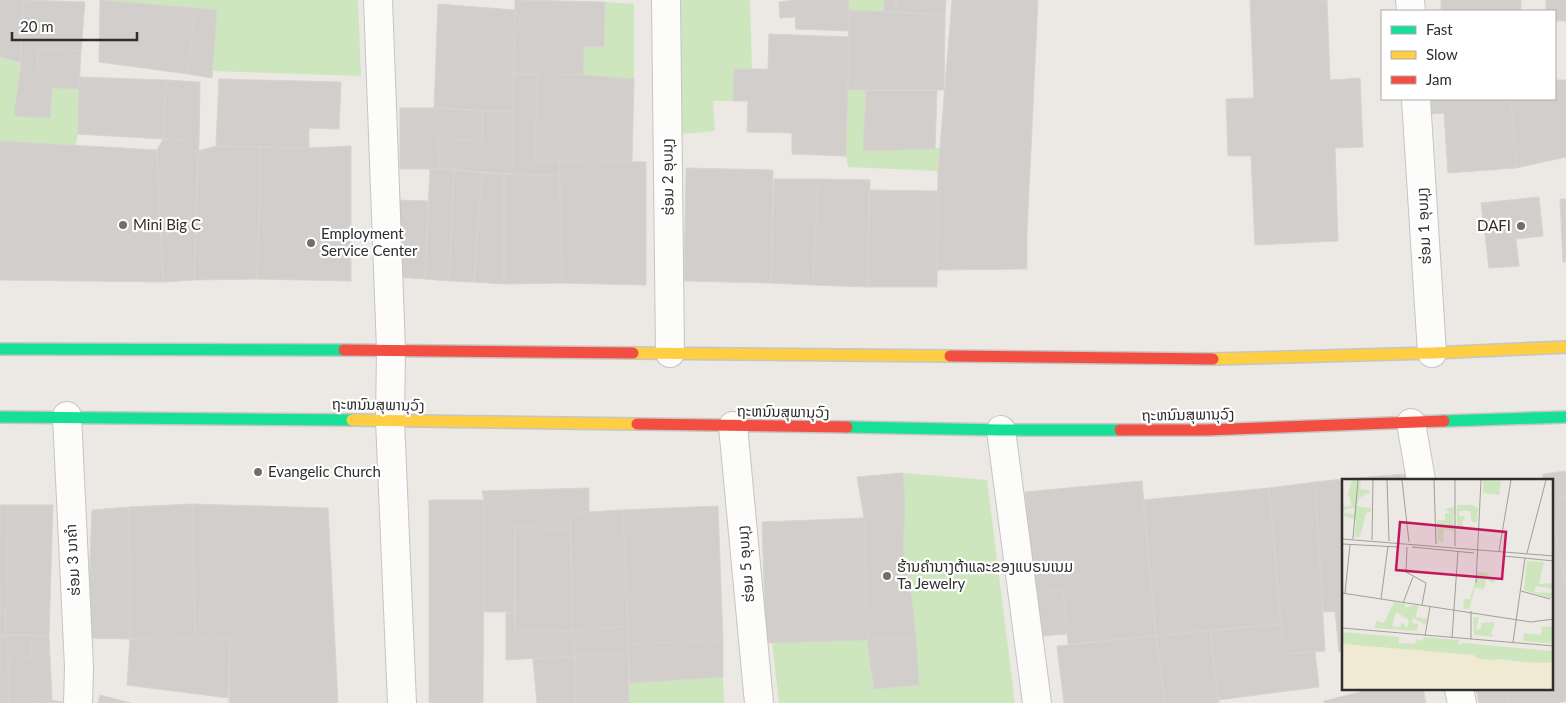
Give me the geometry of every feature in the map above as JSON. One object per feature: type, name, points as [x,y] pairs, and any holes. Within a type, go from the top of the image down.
[{"type":"highway","points":[[0,348],[66,350],[390,350],[1204,359],[1432,353],[1566,347]]},
{"type":"highway","name":"ຖະຫນົນສຸພານຸວົງ","points":[[0,417],[67,416],[390,420],[1001,430],[1206,430],[1566,417]]},
{"type":"street","points":[[378,0],[390,350],[390,420],[402,703]]},
{"type":"street","name":"ຮ່ອມ 2 ອຸບມຸງ","points":[[666,0],[670,353]]},
{"type":"street","name":"ຮ່ອມ 1 ອຸບມຸງ","points":[[1416,100],[1432,353]]},
{"type":"street","name":"ຮ່ອມ 3 ນາຄຳ","points":[[67,416],[79,667],[78,703]]},
{"type":"street","points":[[1411,423],[1421,479]]},
{"type":"street","name":"ຮ່ອມ 5 ອຸບມຸງ","points":[[733,426],[759,703]]},
{"type":"street","points":[[1001,430],[1037,703]]},
{"type":"street","points":[[1459,690],[1462,703]]},
{"type":"green space","points":[[104,0],[358,0],[361,76],[212,71],[217,10]]},
{"type":"green space","points":[[678,0],[750,0],[752,69],[734,69],[733,101],[713,101],[715,131],[682,134]]},
{"type":"green space","points":[[849,0],[884,0],[884,12],[849,10]]},
{"type":"green space","points":[[605,2],[634,4],[634,79],[583,75],[584,46],[604,47]]},
{"type":"green space","points":[[0,57],[20,62],[15,116],[50,117],[52,88],[79,89],[76,145],[0,141]]},
{"type":"green space","points":[[848,90],[866,90],[863,151],[940,148],[938,171],[848,167],[846,156]]},
{"type":"green space","points":[[903,473],[987,480],[1015,703],[779,703],[772,642],[867,640],[874,689],[919,685],[912,601],[903,551],[905,504]]},
{"type":"green space","points":[[723,677],[724,703],[629,703],[630,683]]},
{"type":"building","points":[[0,0],[24,0],[20,62],[0,57]]},
{"type":"building","points":[[24,0],[85,2],[81,51],[38,49],[38,71],[20,70]]},
{"type":"building","points":[[100,0],[195,8],[188,74],[99,62]]},
{"type":"building","points":[[515,0],[605,2],[604,47],[584,46],[583,75],[513,74]]},
{"type":"building","points":[[794,0],[849,0],[849,31],[796,29],[795,17],[780,18],[779,2]]},
{"type":"building","points":[[884,0],[896,0],[896,12],[884,12]]},
{"type":"building","points":[[896,0],[946,0],[945,15],[896,12]]},
{"type":"building","points":[[952,0],[1038,0],[1027,269],[937,270],[938,171]]},
{"type":"building","points":[[1250,0],[1327,0],[1330,80],[1360,78],[1363,147],[1335,148],[1338,241],[1255,245],[1251,156],[1228,156],[1226,99],[1254,98]]},
{"type":"building","points":[[1441,0],[1521,0],[1521,10],[1441,10]]},
{"type":"building","points":[[1546,0],[1566,0],[1566,21],[1556,21],[1556,10],[1546,10]]},
{"type":"building","points":[[438,4],[515,10],[513,112],[434,108]]},
{"type":"building","points":[[195,8],[217,10],[212,78],[188,74]]},
{"type":"building","points":[[849,10],[945,15],[944,90],[848,90]]},
{"type":"building","points":[[769,34],[849,37],[846,156],[792,154],[792,133],[747,132],[748,101],[733,101],[734,69],[768,69]]},
{"type":"building","points":[[38,49],[81,51],[79,89],[52,88],[50,118],[14,116],[20,70],[38,71]]},
{"type":"building","points":[[513,74],[537,74],[535,162],[559,161],[560,176],[512,174]]},
{"type":"building","points":[[537,74],[634,79],[632,161],[535,162]]},
{"type":"building","points":[[79,77],[166,80],[163,139],[78,134]]},
{"type":"building","points":[[219,79],[341,82],[339,129],[309,128],[309,148],[216,146]]},
{"type":"building","points":[[166,80],[200,82],[199,141],[163,139]]},
{"type":"building","points":[[1556,80],[1566,80],[1566,157],[1516,168],[1511,100],[1556,100]]},
{"type":"building","points":[[866,90],[937,90],[935,149],[863,151]]},
{"type":"building","points":[[1431,100],[1511,100],[1516,168],[1448,173],[1444,113],[1432,114]]},
{"type":"building","points":[[400,108],[482,111],[482,141],[438,139],[440,169],[400,169]]},
{"type":"building","points":[[482,111],[513,112],[512,174],[440,169],[438,139],[482,141]]},
{"type":"building","points":[[163,139],[199,141],[194,280],[163,282],[157,150]]},
{"type":"building","points":[[0,141],[157,150],[163,282],[0,280]]},
{"type":"building","points":[[216,146],[261,147],[257,279],[194,280],[198,151]]},
{"type":"building","points":[[351,146],[351,281],[257,279],[261,147],[309,148]]},
{"type":"building","points":[[559,161],[646,162],[646,285],[562,283]]},
{"type":"building","points":[[430,168],[454,169],[449,281],[425,279]]},
{"type":"building","points":[[686,168],[773,170],[771,283],[684,281]]},
{"type":"building","points":[[454,169],[482,173],[474,282],[449,281]]},
{"type":"building","points":[[482,173],[504,174],[504,284],[474,282]]},
{"type":"building","points":[[504,174],[560,176],[562,283],[504,284]]},
{"type":"building","points":[[774,179],[818,179],[813,285],[771,283]]},
{"type":"building","points":[[818,179],[870,180],[868,287],[813,285]]},
{"type":"building","points":[[869,190],[938,191],[937,287],[868,287]]},
{"type":"building","points":[[1539,197],[1543,236],[1516,239],[1519,266],[1489,268],[1481,203]]},
{"type":"building","points":[[1560,199],[1566,199],[1566,262],[1563,262]]},
{"type":"building","points":[[395,200],[428,201],[425,279],[395,277]]},
{"type":"building","points":[[1566,471],[1566,497],[1554,499],[1554,479],[1543,479],[1543,474]]},
{"type":"building","name":"ຮ້ານຄຳນາງຕ້າແລະຂອງແບຣນເນມ Ta Jewelry","points":[[903,473],[905,504],[903,551],[912,601],[916,638],[867,640],[864,518],[857,477]]},
{"type":"building","points":[[1418,473],[1419,479],[1344,479]]},
{"type":"building","points":[[1342,479],[1342,611],[1323,612],[1315,482]]},
{"type":"building","points":[[1142,481],[1156,636],[1068,644],[1063,590],[1035,593],[1025,492]]},
{"type":"building","points":[[1315,482],[1325,651],[1283,654],[1269,488]]},
{"type":"building","points":[[589,488],[589,512],[570,513],[570,529],[515,527],[514,612],[484,612],[484,500],[482,491]]},
{"type":"building","points":[[1269,488],[1281,624],[1156,636],[1143,500]]},
{"type":"building","points":[[1566,497],[1566,587],[1554,529],[1554,499]]},
{"type":"building","points":[[429,500],[484,500],[483,703],[429,703]]},
{"type":"building","points":[[192,504],[328,508],[338,703],[229,703],[230,639],[195,638]]},
{"type":"building","points":[[192,504],[195,638],[130,639],[129,507]]},
{"type":"building","points":[[0,505],[8,505],[6,611],[0,611]]},
{"type":"building","points":[[8,505],[53,505],[49,636],[6,635]]},
{"type":"building","points":[[718,506],[723,641],[628,644],[623,510]]},
{"type":"building","points":[[129,507],[130,639],[87,638],[92,510]]},
{"type":"building","points":[[623,510],[628,626],[573,631],[570,513]]},
{"type":"building","points":[[864,518],[867,640],[766,643],[762,522]]},
{"type":"building","points":[[1554,523],[1566,587],[1566,701],[1557,703],[1508,703],[1505,690],[1554,690]]},
{"type":"building","points":[[515,527],[570,529],[573,631],[515,632]]},
{"type":"building","points":[[1063,590],[1067,634],[1039,636],[1035,593]]},
{"type":"building","points":[[0,611],[6,611],[6,635],[0,636]]},
{"type":"building","points":[[1335,611],[1342,611],[1342,651],[1339,652]]},
{"type":"building","points":[[514,612],[515,632],[573,631],[575,656],[506,660],[506,613]]},
{"type":"building","points":[[1281,624],[1283,654],[1315,652],[1319,687],[1218,700],[1210,630]]},
{"type":"building","points":[[628,626],[629,654],[575,656],[573,631]]},
{"type":"building","points":[[1210,630],[1219,703],[1165,703],[1156,636]]},
{"type":"building","points":[[6,635],[31,635],[32,657],[8,658]]},
{"type":"building","points":[[6,635],[9,703],[0,703],[0,636]]},
{"type":"building","points":[[31,635],[49,636],[52,700],[34,697],[33,703],[9,703],[8,658],[32,657]]},
{"type":"building","points":[[1156,636],[1165,703],[1064,703],[1057,646]]},
{"type":"building","points":[[916,638],[919,685],[874,689],[867,640]]},
{"type":"building","points":[[130,639],[230,639],[228,698],[127,685]]},
{"type":"building","points":[[723,641],[723,677],[630,683],[628,644]]},
{"type":"building","points":[[629,654],[629,703],[575,703],[575,656]]},
{"type":"building","points":[[575,656],[575,703],[537,703],[533,659]]},
{"type":"building","points":[[1368,690],[1423,690],[1426,703],[1324,703],[1324,701]]},
{"type":"building","points":[[1476,690],[1505,690],[1508,703],[1479,703]]},
{"type":"building","points":[[100,695],[131,703],[98,703]]},
{"type":"building","points":[[34,697],[62,702],[62,703],[33,703]]},
{"type":"traffic: fast","points":[[0,349],[344,350]]},
{"type":"traffic: fast","points":[[0,417],[352,420]]},
{"type":"traffic: fast","points":[[1444,421],[1566,417]]},
{"type":"traffic: fast","points":[[847,427],[1120,430]]},
{"type":"traffic: slow","points":[[1213,359],[1566,347]]},
{"type":"traffic: slow","points":[[633,353],[950,356]]},
{"type":"traffic: slow","points":[[352,420],[637,424]]},
{"type":"traffic: jam","points":[[344,350],[633,353]]},
{"type":"traffic: jam","points":[[950,356],[1213,359]]},
{"type":"traffic: jam","points":[[1120,430],[1206,430],[1444,421]]},
{"type":"traffic: jam","points":[[637,424],[847,427]]},
{"type":"place","name":"Mini Big C","points":[[123,225]]},
{"type":"place","name":"DAFI","points":[[1521,226]]},
{"type":"place","name":"Employment Service Center","points":[[311,243]]},
{"type":"place","name":"Evangelic Church","points":[[258,472]]},
{"type":"place","name":"ຮ້ານຄຳນາງຕ້າແລະຂອງແບຣນເນມ Ta Jewelry","points":[[887,576]]}]
